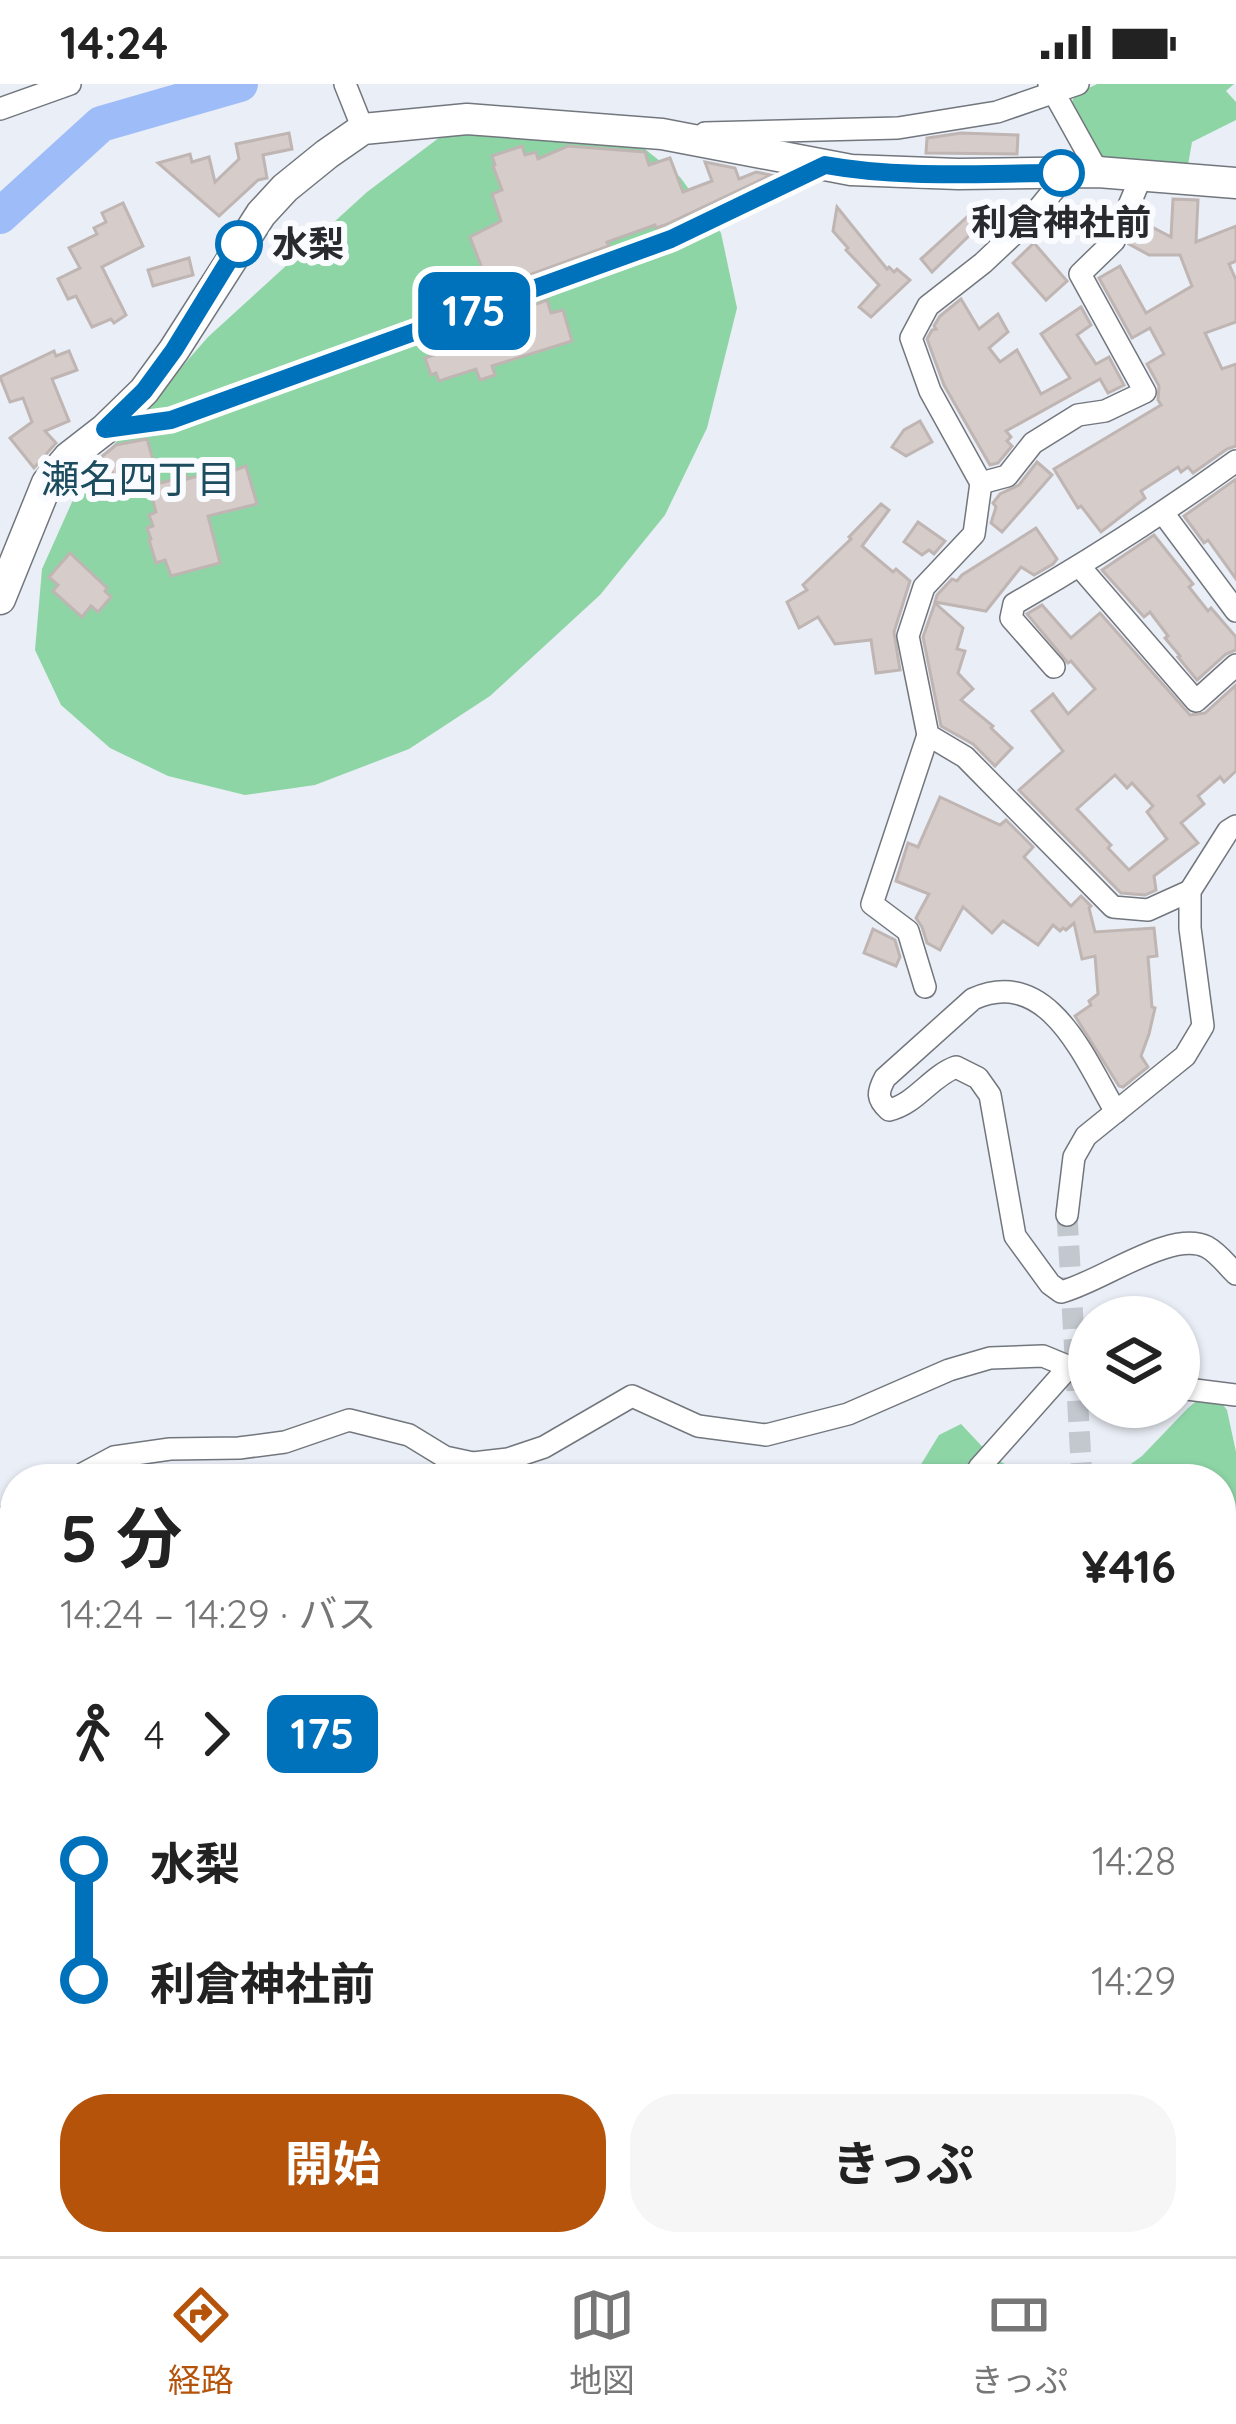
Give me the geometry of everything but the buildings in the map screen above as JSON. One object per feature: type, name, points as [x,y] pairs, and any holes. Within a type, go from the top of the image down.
[{"type":"street","points":[[0,109],[70,84]]},
{"type":"street","points":[[662,134],[898,128],[997,112],[1052,89],[1078,84]]},
{"type":"street","points":[[1052,89],[1083,172]]},
{"type":"street","points":[[0,599],[47,483],[68,457],[144,391],[261,214],[327,154],[354,105],[662,134],[851,170],[1083,172],[1236,182]]},
{"type":"street","points":[[105,429],[171,420],[671,239],[825,165]]},
{"type":"street","points":[[925,986],[908,931],[872,904],[928,735],[908,636],[924,587],[974,535],[981,483],[930,391],[911,338],[928,306],[1083,172]]},
{"type":"street","points":[[981,483],[1007,476],[1033,443],[1078,415],[1105,411],[1145,392],[1080,274],[1114,241],[1141,177]]},
{"type":"street","points":[[1054,667],[1011,618],[1014,604],[1080,567],[1236,461]]},
{"type":"street","points":[[1163,513],[1236,611]]},
{"type":"street","points":[[1080,567],[1196,701],[1236,665]]},
{"type":"street","points":[[928,735],[965,757],[1113,908],[1148,910],[1190,891]]},
{"type":"street","points":[[1066,1215],[1074,1157],[1086,1136],[1185,1056],[1203,1026],[1190,891],[1228,831],[1236,826]]},
{"type":"street","points":[[1116,1112],[1067,1030],[1042,1002],[1015,992],[990,991],[973,998],[885,1078],[878,1091],[880,1102],[889,1110],[901,1108],[943,1072],[956,1067],[978,1078],[990,1096],[1015,1235],[1061,1292],[1082,1287],[1167,1245],[1187,1241],[1210,1248],[1236,1274]]},
{"type":"street","points":[[101,1464],[114,1457],[170,1450],[285,1442],[349,1420],[409,1435],[445,1457],[473,1463],[508,1459],[544,1447],[632,1396],[698,1426],[766,1435],[848,1414],[949,1370],[990,1358],[1042,1356],[1068,1368]]},
{"type":"street","points":[[983,1464],[1068,1382]]},
{"type":"street","points":[[1200,1391],[1236,1395]]},
{"type":"green space","points":[[1097,84],[1234,84],[1226,91],[1236,102],[1236,120],[1192,142],[1187,171],[1110,162],[1085,134],[1072,105],[1081,92]]},
{"type":"green space","points":[[448,131],[636,142],[680,177],[721,233],[737,308],[707,428],[665,515],[600,595],[490,696],[409,749],[315,785],[245,795],[168,776],[110,748],[61,705],[35,650],[42,569],[81,482],[208,337],[367,192]]},
{"type":"green space","points":[[1211,1389],[1227,1410],[1236,1464],[1131,1464],[1169,1428],[1200,1428],[1200,1398]]},
{"type":"green space","points":[[961,1424],[1005,1464],[921,1464],[939,1435]]},
{"type":"waterway","points":[[0,216],[101,124],[240,84]]},
{"type":"tunnel","points":[[1067,1215],[1081,1464]]},
{"type":"bus line","name":"175","points":[[239,244],[174,350],[144,391],[105,429],[171,420],[671,239],[825,165],[958,174],[1061,173]]},
{"type":"place","name":"利倉神社前","points":[[1061,173]]},
{"type":"place","name":"水梨","points":[[239,244]]},
{"type":"district","name":"瀬名四丁目","points":[[138,479]]}]
